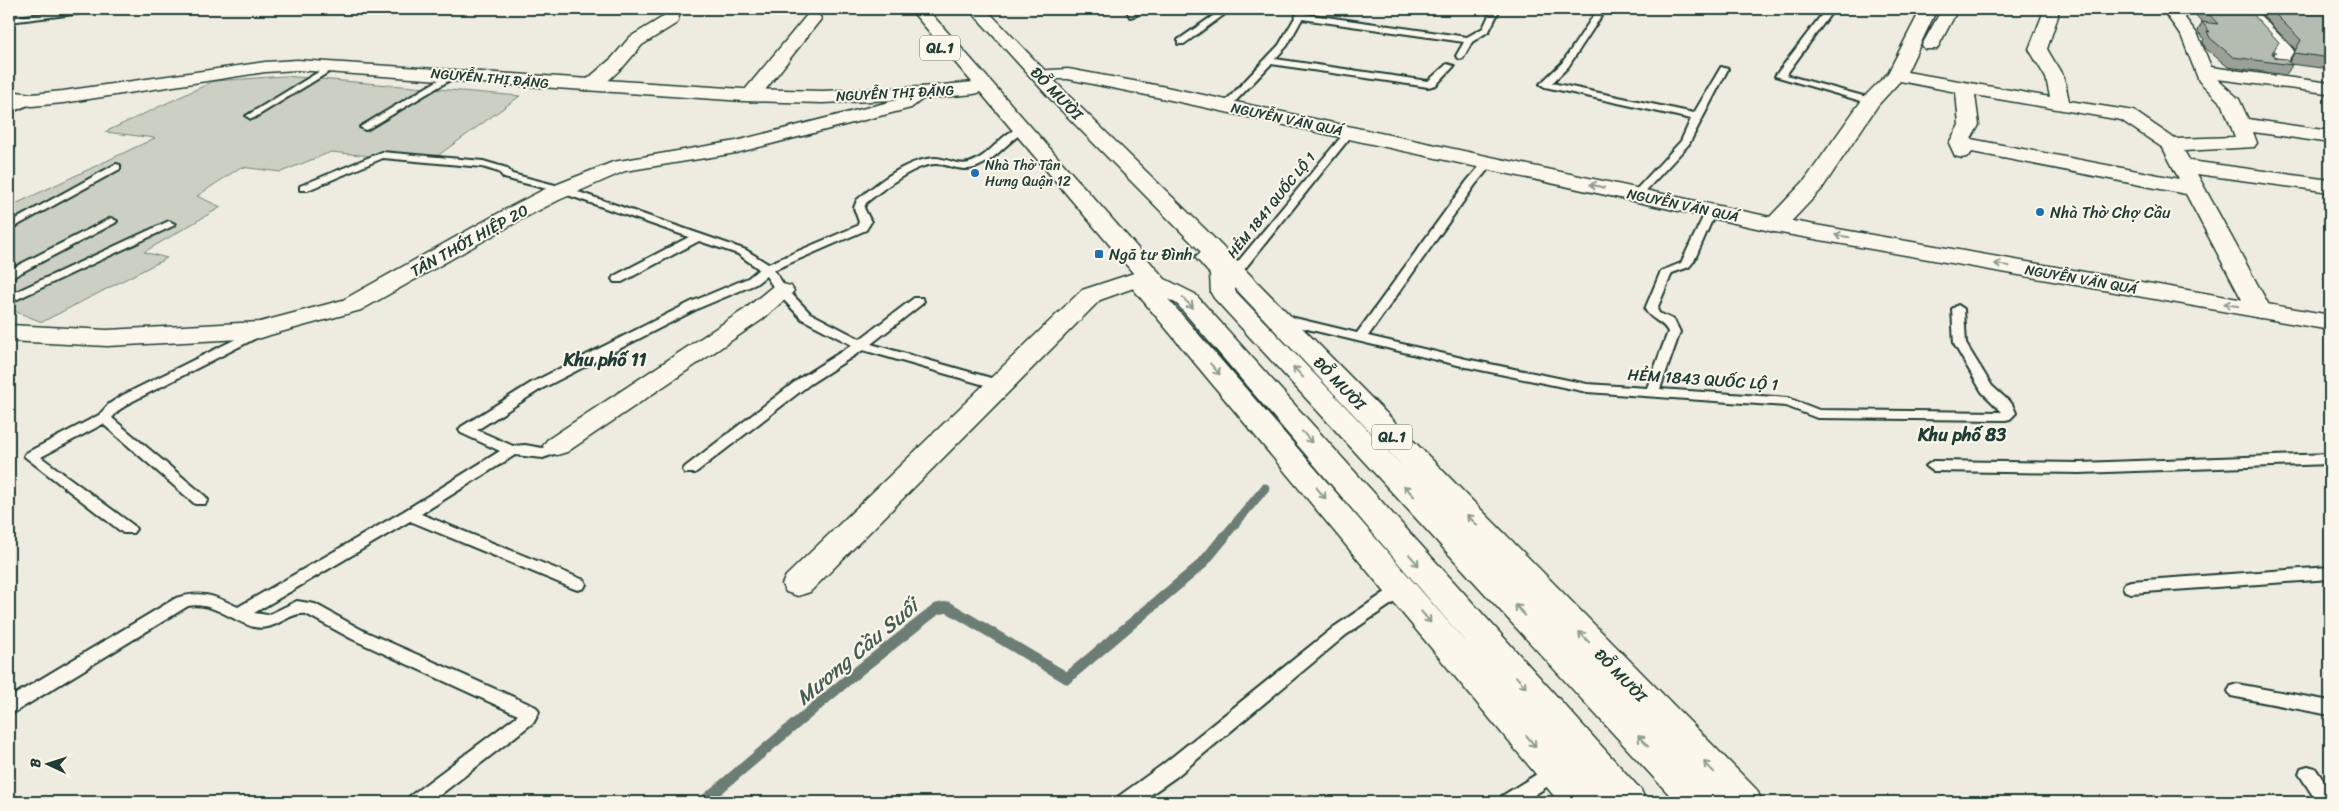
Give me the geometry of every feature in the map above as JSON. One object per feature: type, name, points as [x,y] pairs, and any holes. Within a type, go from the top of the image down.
[{"type":"main road","points":[[591,86],[618,62],[636,42],[671,19],[673,9]]},
{"type":"main road","name":"QL.1","points":[[906,9],[980,88]]},
{"type":"main road","name":"QL.1","points":[[918,9],[980,88],[1137,279],[1582,802]]},
{"type":"main road","name":"ĐỖ MƯỜI","points":[[966,9],[1234,273],[1743,802]]},
{"type":"main road","name":"ĐỖ MƯỜI","points":[[977,9],[1035,76],[1053,101],[1222,272],[1223,293],[1700,802]]},
{"type":"main road","points":[[1775,225],[1813,185],[1871,101],[1896,75],[1929,9]]},
{"type":"main road","points":[[1921,67],[1950,9]]},
{"type":"main road","points":[[2050,9],[2050,16],[2038,49],[2042,60],[2051,70],[2057,83],[2060,105]]},
{"type":"main road","points":[[2170,9],[2189,35],[2208,81],[2232,103],[2247,143],[2171,145]]},
{"type":"main road","points":[[2245,9],[2285,51],[2278,62]]},
{"type":"main road","points":[[751,95],[813,19]]},
{"type":"main road","name":"NGUYỄN THỊ ĐẶNG","points":[[9,97],[32,100],[265,67],[297,65],[591,86],[751,95],[822,97],[922,93],[980,88]]},
{"type":"main road","points":[[1896,75],[1921,67],[1965,87],[2060,105],[2127,115],[2171,145],[2260,310]]},
{"type":"main road","points":[[2204,72],[2326,87]]},
{"type":"main road","name":"NGUYỄN VĂN QUÁ","points":[[1035,76],[1062,74],[1085,77],[1489,162],[1775,225],[2330,323]]},
{"type":"main road","points":[[1965,87],[1969,125],[1961,147],[2195,189]]},
{"type":"main road","name":"TÂN THỚI HIỆP 20","points":[[9,332],[107,338],[261,330],[352,305],[514,214],[563,190],[620,166],[736,147],[904,104],[922,93]]},
{"type":"main road","points":[[2240,124],[2330,137]]},
{"type":"main road","name":"QL.1","points":[[1017,132],[1156,284],[1186,299],[1627,802]]},
{"type":"main road","points":[[2183,166],[2330,186]]},
{"type":"main road","points":[[798,584],[1091,295],[1137,279]]},
{"type":"main road","points":[[558,446],[754,314],[782,291]]},
{"type":"lane","points":[[9,20],[99,9]]},
{"type":"lane","points":[[1182,42],[1228,9]]},
{"type":"lane","points":[[1460,56],[1469,40],[1486,29],[1496,9]]},
{"type":"lane","points":[[1602,9],[1565,65],[1545,84],[1697,117]]},
{"type":"lane","points":[[1830,9],[1780,76],[1871,101]]},
{"type":"lane","points":[[1226,106],[1283,46],[1301,13],[1469,40]]},
{"type":"lane","points":[[1270,61],[1428,84],[1433,83],[1450,66]]},
{"type":"lane","points":[[251,116],[333,67]]},
{"type":"lane","points":[[1636,195],[1685,142],[1724,68]]},
{"type":"lane","points":[[365,127],[452,75]]},
{"type":"lane","points":[[9,110],[32,100]]},
{"type":"lane","points":[[511,451],[466,430],[536,386],[695,305],[752,281],[767,270],[862,228],[865,222],[860,208],[861,202],[921,162],[934,161],[971,166],[978,163],[1017,132]]},
{"type":"lane","name":"HẺM 1841 QUỐC LỘ 1","points":[[1234,273],[1349,132]]},
{"type":"lane","points":[[304,188],[373,157],[386,154],[483,164],[504,170],[508,176],[563,190],[742,252],[767,270],[782,291],[806,316],[862,345],[1000,385]]},
{"type":"lane","points":[[1362,337],[1471,183],[1489,162]]},
{"type":"lane","points":[[9,227],[116,167]]},
{"type":"lane","points":[[1652,393],[1674,332],[1670,323],[1654,315],[1651,309],[1667,271],[1685,265],[1688,261],[1711,212]]},
{"type":"lane","points":[[9,275],[111,221]]},
{"type":"lane","points":[[9,299],[169,224]]},
{"type":"lane","points":[[618,279],[698,237]]},
{"type":"lane","points":[[690,470],[805,381],[862,345],[918,301]]},
{"type":"lane","name":"HẺM 1843 QUỐC LỘ 1","points":[[1278,318],[1466,363],[1587,388],[1788,402],[1817,414],[2005,416],[2009,414],[2007,407],[1987,388],[1960,344],[1958,309]]},
{"type":"lane","points":[[128,529],[30,456],[104,418],[114,407],[128,398],[261,330]]},
{"type":"lane","points":[[104,418],[200,500]]},
{"type":"lane","points":[[239,614],[409,516],[511,451],[524,448],[539,454],[546,453],[558,446]]},
{"type":"lane","points":[[1933,466],[2080,468],[2330,459]]},
{"type":"lane","points":[[409,516],[578,584]]},
{"type":"lane","points":[[2131,587],[2330,573]]},
{"type":"lane","points":[[1126,802],[1169,771],[1340,631],[1402,589]]},
{"type":"lane","points":[[9,707],[182,602],[198,598],[206,599],[256,621],[270,621],[297,607],[309,608],[358,635],[530,712],[528,717],[417,802]]},
{"type":"lane","points":[[2236,691],[2330,708]]},
{"type":"lane","points":[[1509,802],[1584,754]]},
{"type":"lane","points":[[2308,774],[2328,802]]},
{"type":"shaded area","points":[[284,76],[520,96],[429,162],[331,152],[281,172],[241,167],[197,196],[221,207],[144,252],[167,258],[42,322],[9,309],[9,207],[155,138],[105,132],[214,81]]},
{"type":"building","points":[[2204,9],[2248,9],[2279,42],[2272,53],[2276,58],[2285,59],[2292,65],[2233,57],[2210,38],[2207,31],[2210,32],[2202,22],[2218,24]]},
{"type":"building","points":[[2270,9],[2330,10],[2330,58],[2294,53],[2301,40]]},
{"type":"waterway","name":"Mương Cầu Suối","points":[[1224,537],[1265,488]]},
{"type":"waterway","name":"Mương Cầu Suối","points":[[703,802],[858,671],[937,609],[948,607],[1067,678],[1202,564],[1225,536]]},
{"type":"place","name":"Nhà Thờ Tân Hưng Quận 12","points":[[975,173]]},
{"type":"place","name":"Nhà Thờ Chợ Cầu","points":[[2040,212]]},
{"type":"place","name":"Ngã tư Đình","points":[[1099,254]]},
{"type":"district","name":"Khu phố 11","points":[[605,360]]},
{"type":"district","name":"Khu phố 83","points":[[1962,435]]}]
